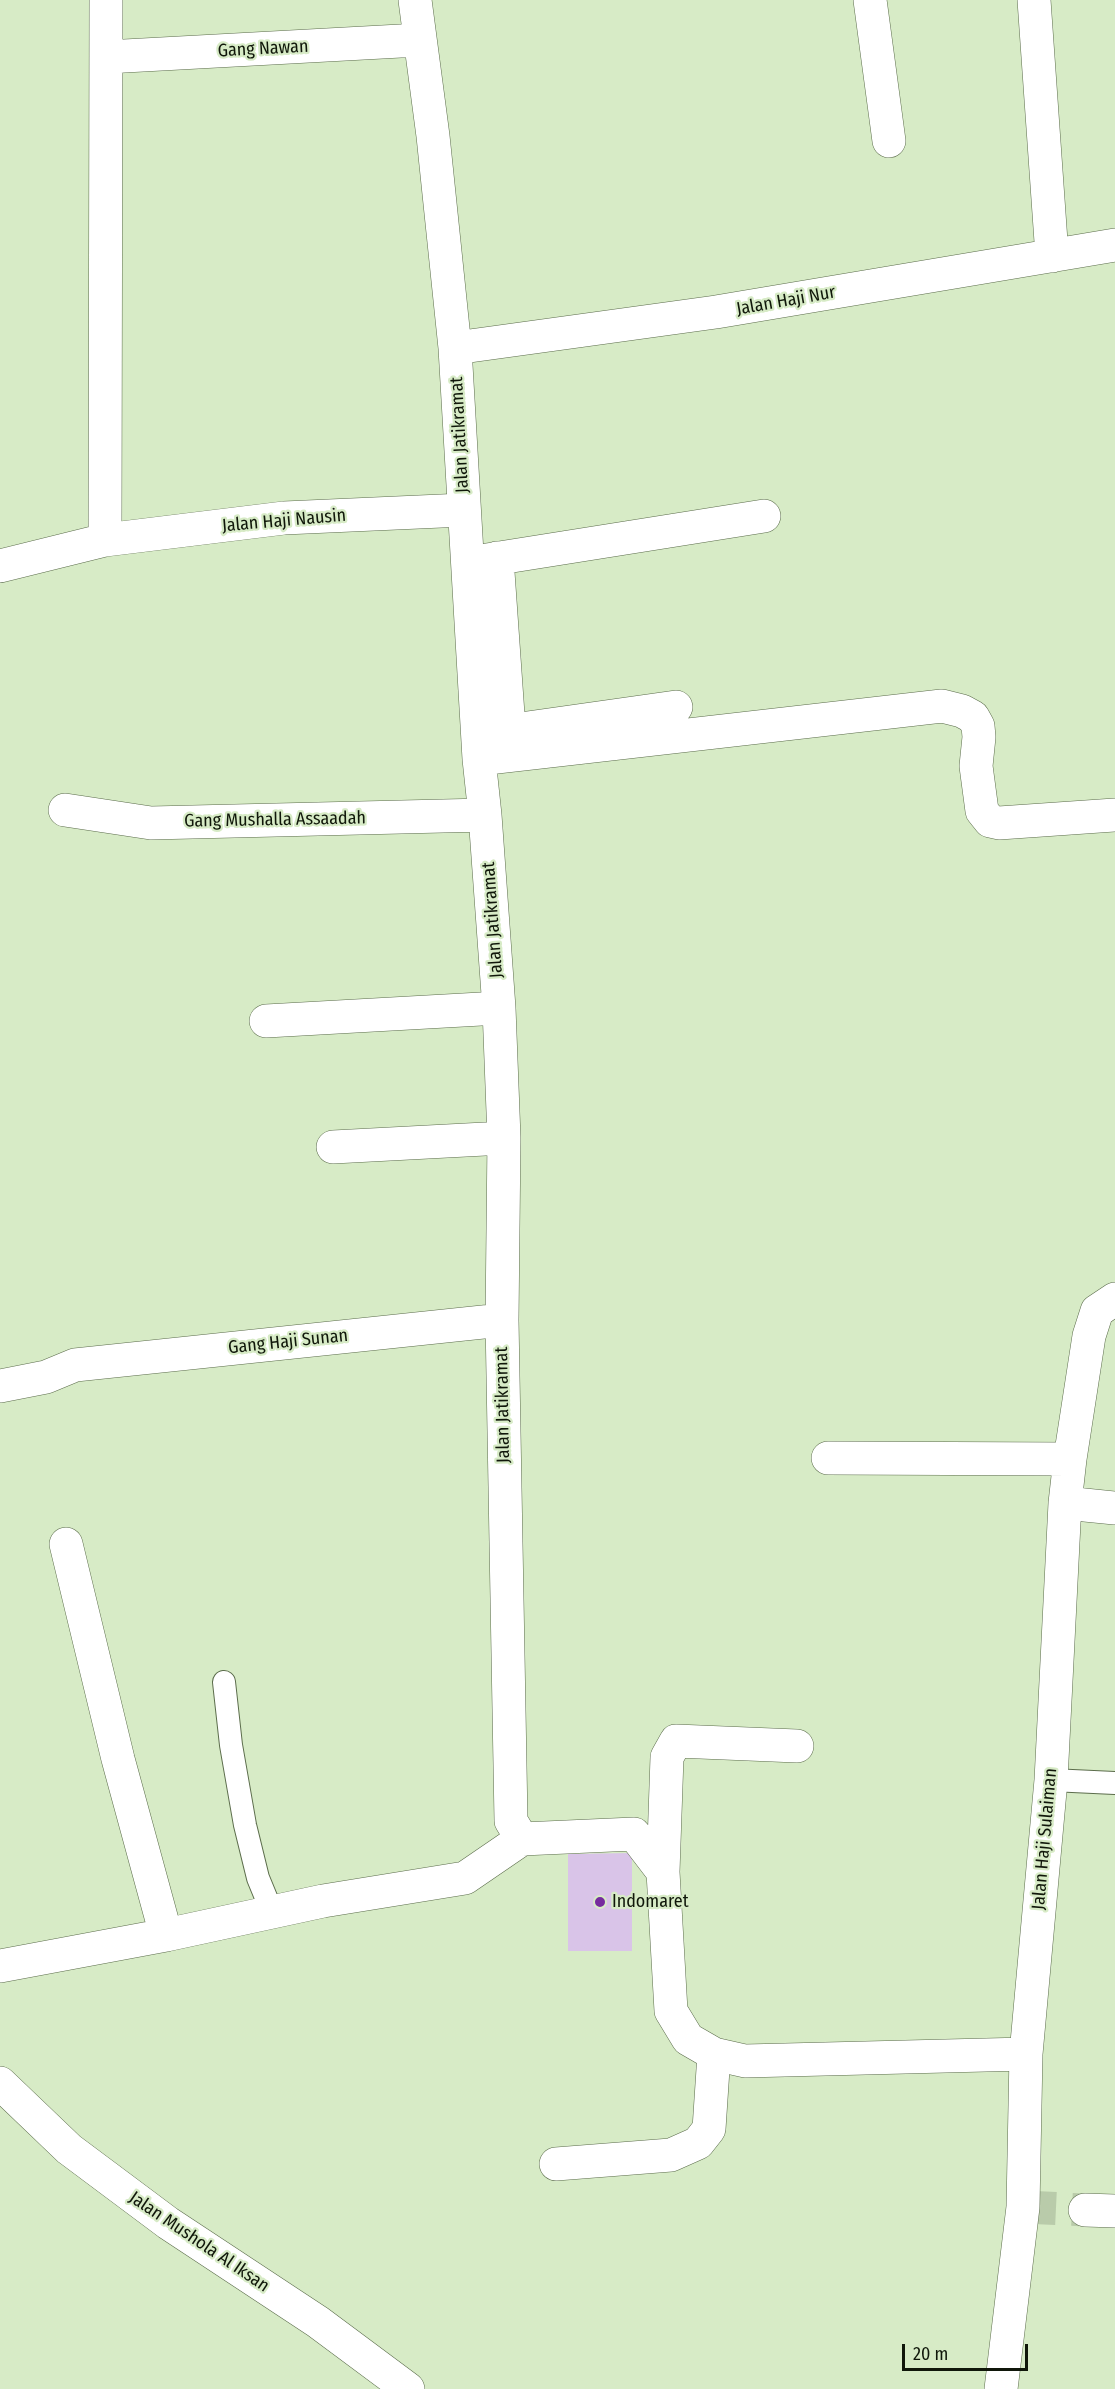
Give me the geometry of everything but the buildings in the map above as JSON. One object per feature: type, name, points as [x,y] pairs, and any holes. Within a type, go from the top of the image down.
[{"type":"street","points":[[105,540],[106,0]]},
{"type":"street","name":"Jalan Jatikramat","points":[[415,0],[433,136],[455,348],[464,510],[482,560],[478,747],[499,1008],[504,1138],[502,1320],[511,1821],[522,1839]]},
{"type":"street","points":[[870,0],[889,141]]},
{"type":"street","points":[[1034,0],[1052,256]]},
{"type":"street","name":"Gang Nawan","points":[[106,57],[419,40]]},
{"type":"street","name":"Jalan Haji Nur","points":[[455,348],[716,312],[1115,245]]},
{"type":"street","name":"Jalan Haji Nausin","points":[[0,566],[105,540],[284,518],[464,510]]},
{"type":"street","points":[[509,729],[482,560],[764,516]]},
{"type":"street","points":[[478,747],[942,706],[962,711],[973,717],[978,726],[976,766],[982,811],[990,821],[999,824],[1115,815]]},
{"type":"street","points":[[478,747],[509,729],[676,707]]},
{"type":"street","name":"Gang Mushalla Assaadah","points":[[65,810],[151,823],[485,815]]},
{"type":"street","points":[[266,1021],[499,1008]]},
{"type":"street","points":[[333,1147],[504,1138]]},
{"type":"street","name":"Jalan Haji Sulaiman","points":[[1001,2389],[1023,2207],[1026,2054],[1051,1780],[1065,1503],[1089,1336],[1097,1311],[1115,1299]]},
{"type":"street","name":"Gang Haji Sunan","points":[[0,1386],[46,1377],[75,1365],[502,1320]]},
{"type":"street","points":[[828,1458],[1070,1459]]},
{"type":"street","points":[[1065,1503],[1115,1508]]},
{"type":"street","points":[[66,1544],[118,1759],[166,1935]]},
{"type":"street","points":[[797,1746],[676,1741],[667,1757],[663,1872],[671,2011],[688,2039],[714,2054],[745,2061],[1026,2054]]},
{"type":"street","points":[[0,1966],[166,1935],[323,1901],[465,1878],[522,1839],[634,1834],[663,1872]]},
{"type":"street","points":[[556,2164],[671,2155],[698,2143],[709,2129],[714,2054]]},
{"type":"street","name":"Jalan Mushola Al Iksan","points":[[0,2083],[69,2149],[168,2223],[318,2322],[408,2389]]},
{"type":"lane","points":[[224,1682],[231,1745],[245,1825],[258,1878],[272,1912]]},
{"type":"lane","points":[[1051,1780],[1115,1784]]},
{"type":"tunnel","points":[[1023,2207],[1085,2210]]},
{"type":"place","name":"Indomaret","points":[[600,1902]]}]
